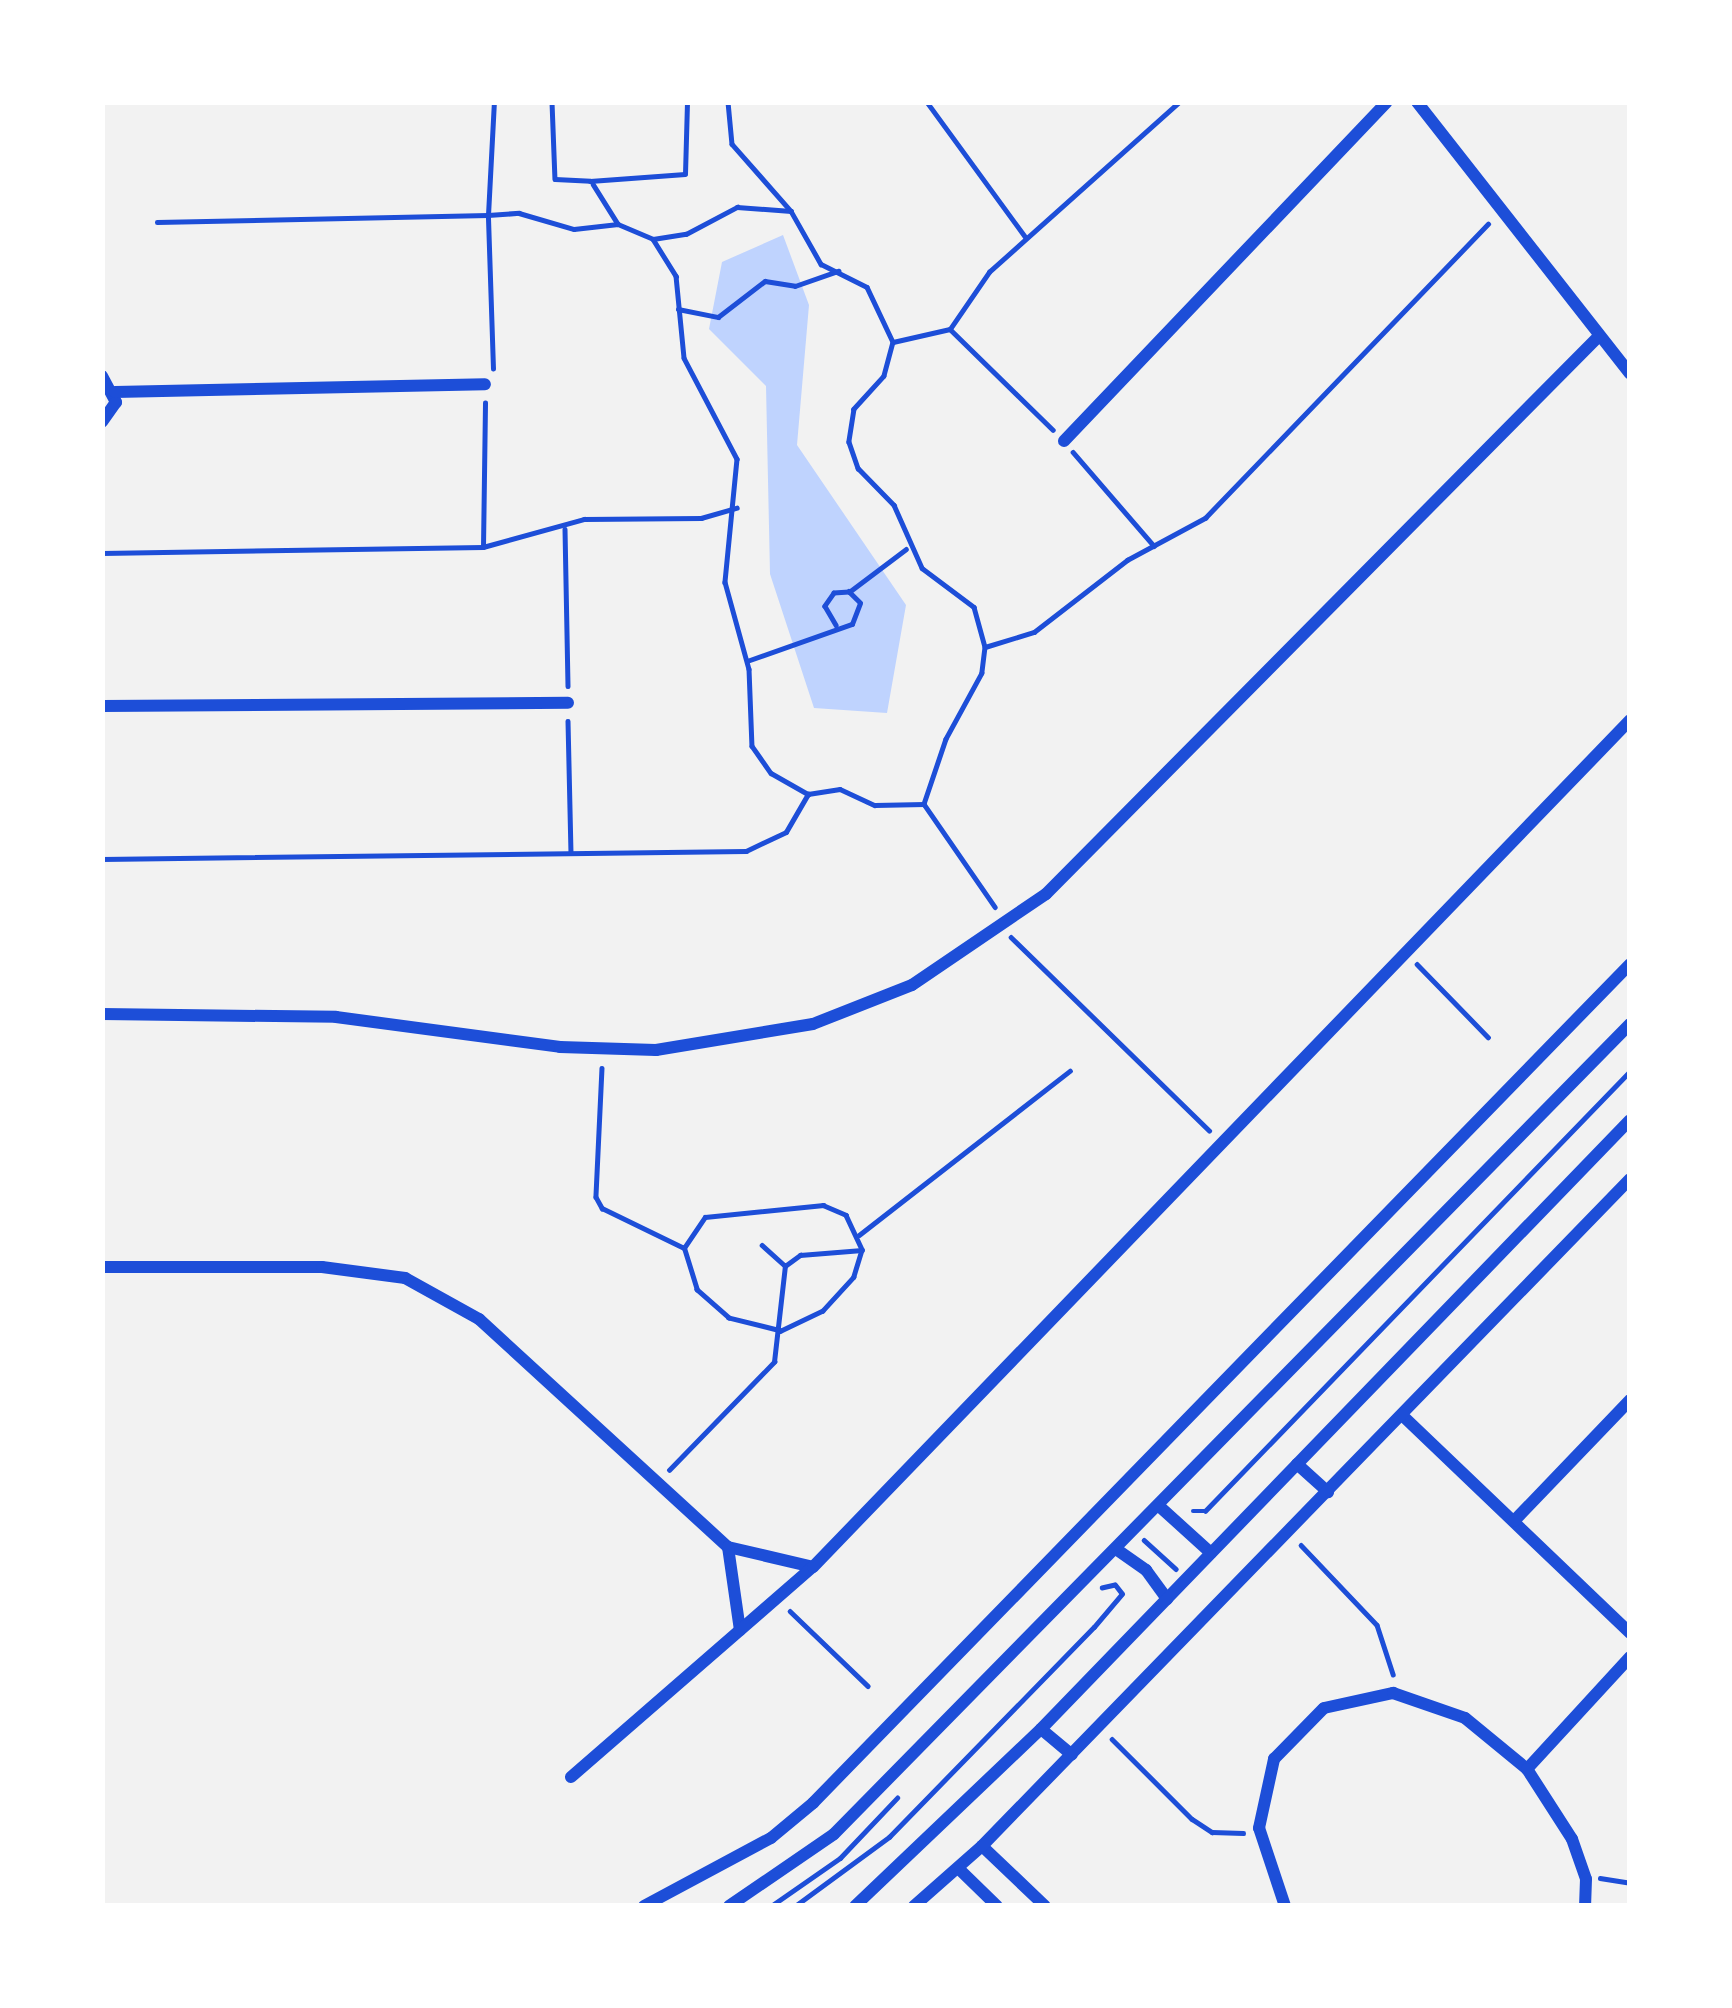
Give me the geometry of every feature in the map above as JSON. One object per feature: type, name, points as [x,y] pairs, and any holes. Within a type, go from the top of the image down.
[{"type":"street","points":[[1064,441],[1387,102]]},
{"type":"street","points":[[1418,102],[1630,374]]},
{"type":"street","points":[[102,1014],[336,1017],[603,1050],[709,1046],[813,1024],[912,985],[1004,930],[1599,336]]},
{"type":"street","points":[[102,376],[115,392]]},
{"type":"street","points":[[115,392],[485,384]]},
{"type":"street","points":[[102,422],[115,392]]},
{"type":"street","points":[[102,706],[568,703]]},
{"type":"street","points":[[571,1777],[813,1567],[1218,1139],[1630,720]]},
{"type":"street","points":[[644,1906],[736,1859],[813,1803],[1630,964]]},
{"type":"street","points":[[729,1906],[834,1834],[1630,1024]]},
{"type":"street","points":[[856,1906],[1041,1729],[1630,1120]]},
{"type":"street","points":[[914,1906],[959,1869],[1405,1417],[1630,1179]]},
{"type":"street","points":[[102,1267],[364,1268],[405,1278],[478,1319],[728,1547],[813,1567]]},
{"type":"street","points":[[1514,1521],[1630,1400]]},
{"type":"street","points":[[1405,1417],[1630,1633]]},
{"type":"street","points":[[1297,1464],[1328,1492]]},
{"type":"street","points":[[1160,1506],[1181,1534],[1211,1552]]},
{"type":"street","points":[[728,1547],[740,1630]]},
{"type":"street","points":[[1116,1550],[1146,1570],[1167,1599]]},
{"type":"street","points":[[1527,1768],[1630,1658]]},
{"type":"street","points":[[1286,1906],[1259,1828],[1262,1792],[1295,1730],[1324,1708],[1393,1693],[1465,1718],[1527,1768],[1552,1802],[1586,1879],[1585,1906]]},
{"type":"street","points":[[1041,1729],[1072,1755]]},
{"type":"street","points":[[982,1846],[1045,1906]]},
{"type":"street","points":[[959,1869],[997,1906]]},
{"type":"path","points":[[483,547],[485,384],[496,358],[488,214],[494,102]]},
{"type":"path","points":[[552,102],[555,179],[590,181],[685,174],[687,102]]},
{"type":"path","points":[[728,102],[732,145],[791,211],[821,264],[867,287],[893,342],[884,376],[854,409],[849,442],[858,469],[893,505],[908,548],[974,607],[985,647],[982,673],[946,739],[925,804]]},
{"type":"path","points":[[927,102],[1026,238]]},
{"type":"path","points":[[893,342],[950,329],[989,272],[1179,102]]},
{"type":"path","points":[[590,181],[619,224]]},
{"type":"path","points":[[653,239],[699,229],[737,207],[791,211]]},
{"type":"path","points":[[985,647],[1034,632],[1228,496],[1502,210]]},
{"type":"path","points":[[157,222],[519,213],[574,229],[619,224],[653,239],[670,257],[683,358],[737,459],[737,508],[725,582],[747,661],[752,746],[771,773],[808,794],[840,789],[874,805],[925,804]]},
{"type":"path","points":[[678,309],[718,317],[765,281],[795,286],[838,271]]},
{"type":"path","points":[[950,329],[1064,441],[1154,546]]},
{"type":"path","points":[[102,553],[483,547],[584,519],[701,518],[737,508]]},
{"type":"path","points":[[836,626],[825,606],[834,593],[849,592],[908,548]]},
{"type":"path","points":[[747,661],[819,640],[836,626],[858,619],[860,603],[849,592]]},
{"type":"path","points":[[102,859],[746,851],[786,832],[808,794]]},
{"type":"path","points":[[925,804],[982,880],[1004,930],[1218,1139]]},
{"type":"path","points":[[1404,951],[1488,1037]]},
{"type":"path","points":[[603,1050],[596,1197],[602,1208],[684,1249]]},
{"type":"path","points":[[859,1235],[1070,1071]]},
{"type":"path","points":[[1190,1498],[1192,1511],[1205,1511],[1630,1071]]},
{"type":"path","points":[[823,1205],[846,1215],[859,1235],[862,1250],[839,1298],[781,1330],[714,1308],[685,1268],[684,1249],[692,1227],[722,1209],[823,1205]]},
{"type":"path","points":[[762,1245],[785,1266]]},
{"type":"path","points":[[658,1482],[774,1362],[781,1330],[777,1280],[785,1266],[800,1255],[862,1250]]},
{"type":"path","points":[[1288,1532],[1377,1625],[1393,1693]]},
{"type":"path","points":[[795,1906],[890,1837],[1121,1590],[1107,1585],[1090,1600]]},
{"type":"path","points":[[778,1600],[868,1686]]},
{"type":"path","points":[[1099,1727],[1192,1820],[1224,1834],[1259,1828]]},
{"type":"path","points":[[771,1906],[840,1858],[908,1787]]},
{"type":"path","points":[[1586,1879],[1630,1882]]},
{"type":"water","points":[[783,235],[809,305],[797,445],[906,605],[887,713],[814,708],[770,574],[766,386],[709,329],[722,262]]}]
